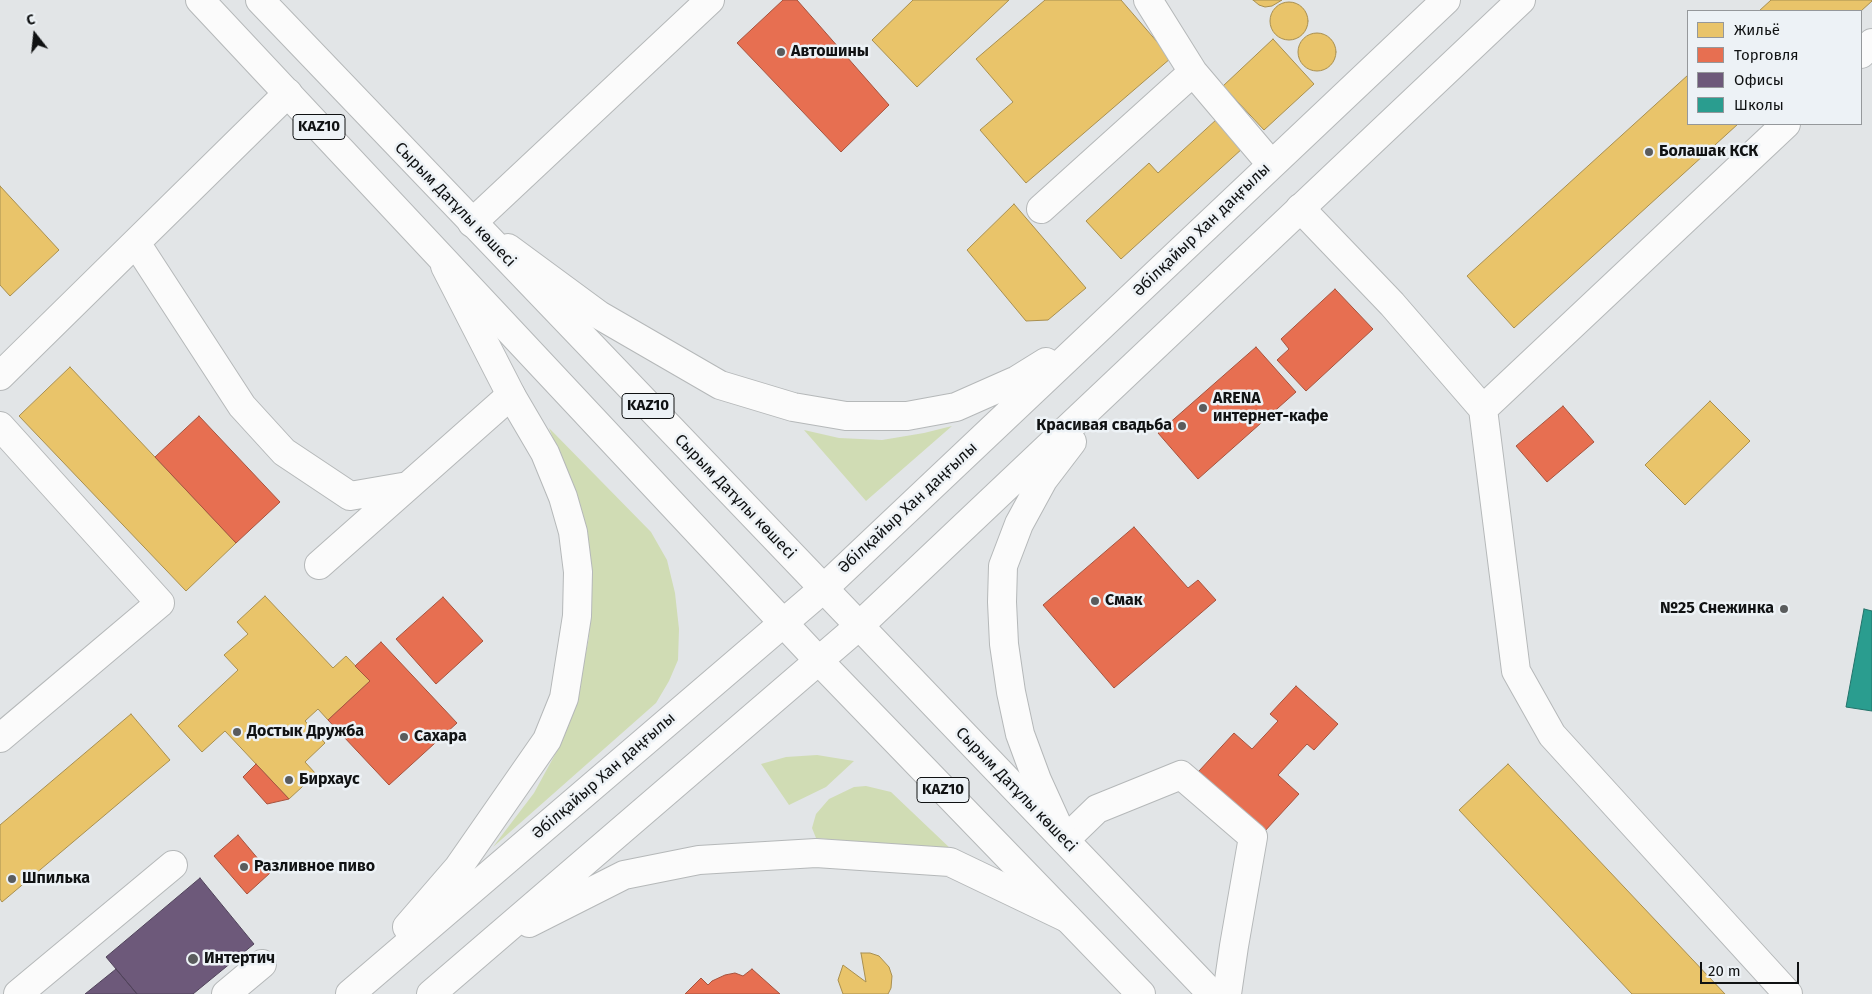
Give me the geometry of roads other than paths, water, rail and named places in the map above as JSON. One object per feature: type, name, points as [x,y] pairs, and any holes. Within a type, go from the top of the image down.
[{"type":"main road","name":"KAZ10","points":[[200,0],[819,661],[1141,994]]},
{"type":"main road","name":"Сырым Датұлы көшесі","points":[[260,0],[1212,994]]},
{"type":"main road","points":[[710,0],[472,222],[599,315],[720,385],[792,407],[846,416],[907,416],[956,407],[1017,380],[1092,334]]},
{"type":"main road","points":[[1148,0],[1193,72],[1272,164]]},
{"type":"main road","name":"Әбілқайыр Хан даңғылы","points":[[350,994],[823,589],[1446,0]]},
{"type":"main road","points":[[431,994],[859,626],[1521,0]]},
{"type":"main road","points":[[1862,53],[1872,43]]},
{"type":"main road","points":[[1041,209],[1193,72]]},
{"type":"main road","points":[[0,376],[288,93]]},
{"type":"main road","points":[[1483,409],[1785,125]]},
{"type":"main road","points":[[1300,208],[1392,304],[1483,409],[1516,670],[1552,735],[1788,994]]},
{"type":"main road","points":[[136,243],[242,406],[284,452],[350,496],[408,486]]},
{"type":"main road","points":[[350,994],[458,868],[547,740],[564,698],[577,616],[578,572],[573,532],[563,497],[545,453],[511,394],[438,254]]},
{"type":"main road","points":[[1127,372],[1043,480],[1019,524],[1003,566],[1004,644],[1011,692],[1020,734],[1037,780],[1064,840],[1097,809],[1181,775],[1254,837],[1227,994]]},
{"type":"main road","points":[[319,565],[511,394]]},
{"type":"main road","points":[[0,426],[160,603],[0,738]]},
{"type":"main road","points":[[492,942],[624,875],[699,860],[816,853],[950,862],[1068,919]]},
{"type":"main road","points":[[18,994],[174,865]]},
{"type":"main road","points":[[226,994],[262,964]]},
{"type":"place","name":"Автошины","points":[[781,52]]},
{"type":"place","name":"Болашак КСК","points":[[1649,152]]},
{"type":"place","name":"ARENA интернет-кафе","points":[[1203,408]]},
{"type":"place","name":"Красивая свадьба","points":[[1182,426]]},
{"type":"place","name":"Смак","points":[[1095,601]]},
{"type":"place","name":"№25 Снежинка","points":[[1784,609]]},
{"type":"place","name":"Достык Дружба","points":[[237,732]]},
{"type":"place","name":"Сахара","points":[[404,737]]},
{"type":"place","name":"Бирхаус","points":[[289,780]]},
{"type":"place","name":"Разливное пиво","points":[[244,867]]},
{"type":"place","name":"Шпилька","points":[[12,879]]},
{"type":"place","name":"Интертич","points":[[193,959]]}]
